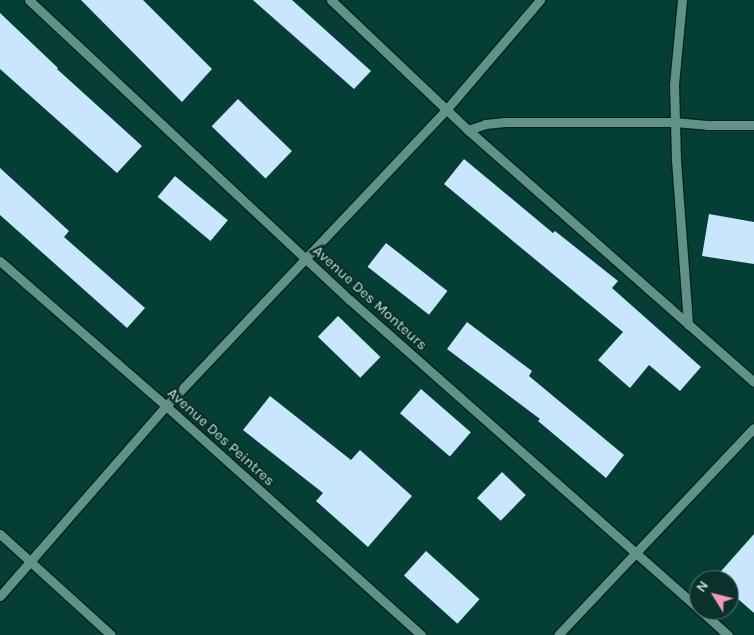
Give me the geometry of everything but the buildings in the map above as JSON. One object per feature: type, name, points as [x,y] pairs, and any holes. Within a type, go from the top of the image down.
[{"type":"street","name":"Avenue Des Monteurs","points":[[29,0],[304,258],[689,601]]},
{"type":"street","points":[[331,0],[468,130],[754,382]]},
{"type":"street","points":[[0,596],[166,406],[446,110],[540,0]]},
{"type":"street","points":[[682,0],[674,84],[674,122],[688,324]]},
{"type":"street","points":[[468,130],[485,124],[505,122],[674,122],[707,125],[754,125]]},
{"type":"street","name":"Avenue Des Peintres","points":[[0,261],[166,406],[421,635]]},
{"type":"street","points":[[558,635],[754,428]]},
{"type":"street","points":[[0,534],[111,635]]},
{"type":"street","name":"Avenue Des Monteurs","points":[[711,620],[728,635]]}]
